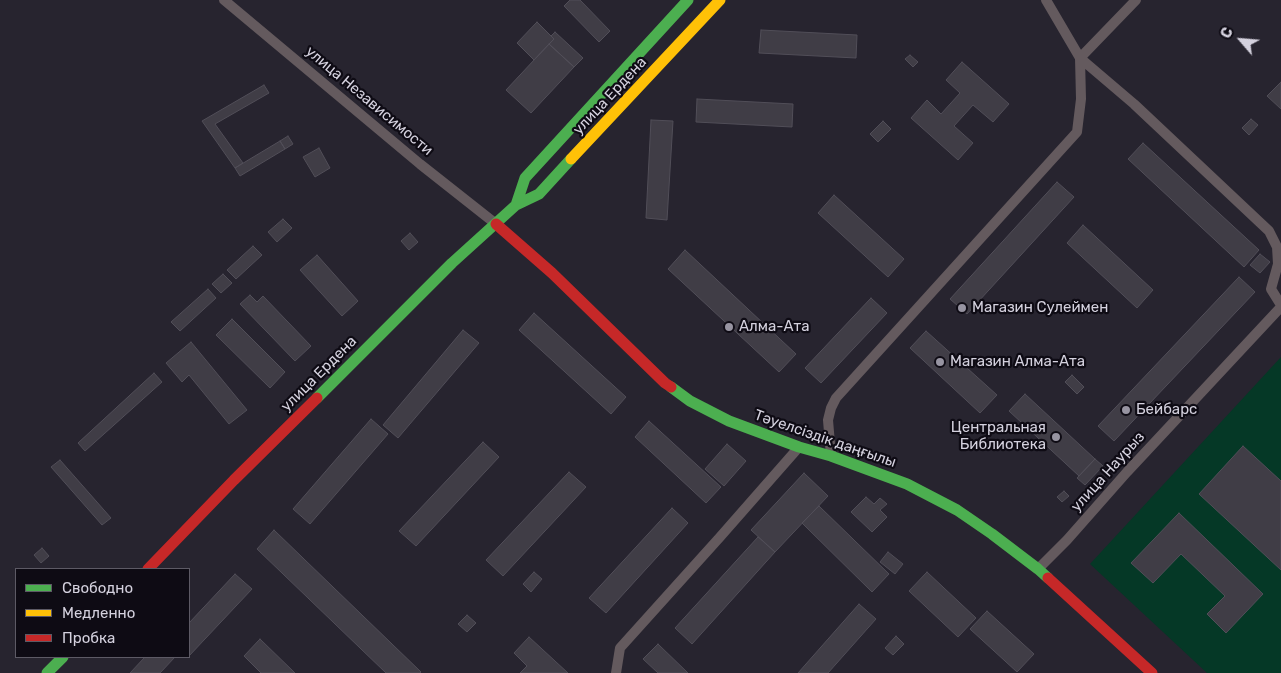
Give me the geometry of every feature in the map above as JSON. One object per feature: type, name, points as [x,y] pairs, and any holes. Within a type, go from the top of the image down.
[{"type":"street","name":"улица Независимости","points":[[224,0],[420,164],[496,224]]},
{"type":"street","name":"улица Ердена","points":[[516,205],[526,178],[688,0]]},
{"type":"street","name":"улица Ердена","points":[[149,568],[234,480],[438,277],[516,205],[538,194],[720,0]]},
{"type":"street","points":[[1046,0],[1080,58],[1134,104],[1269,231],[1277,248],[1278,264],[1271,289],[1281,306]]},
{"type":"street","points":[[831,456],[828,420],[830,408],[836,398],[1077,132],[1081,99],[1080,58],[1136,0]]},
{"type":"street","name":"Тәуелсіздік даңғылы","points":[[496,224],[552,273],[665,383],[690,402],[729,421],[907,484],[957,510],[1038,569],[1148,672]]},
{"type":"street","name":"улица Наурыз","points":[[1038,569],[1067,540],[1127,472],[1281,306]]},
{"type":"street","points":[[616,673],[620,648],[799,447]]},
{"type":"street","points":[[47,673],[61,658]]},
{"type":"green space","points":[[1281,357],[1281,673],[1207,673],[1090,564]]},
{"type":"building","points":[[570,0],[580,0],[610,31],[599,42],[564,6]]},
{"type":"building","points":[[537,22],[554,39],[534,60],[517,43]]},
{"type":"building","points":[[761,30],[857,35],[856,58],[759,53]]},
{"type":"building","points":[[555,32],[583,58],[574,67],[549,44],[554,39],[551,36]]},
{"type":"building","points":[[549,44],[574,67],[531,113],[506,90]]},
{"type":"building","points":[[910,55],[918,62],[913,67],[905,59]]},
{"type":"building","points":[[962,62],[1009,104],[993,122],[973,105],[954,126],[973,143],[958,160],[911,118],[927,100],[941,114],[960,93],[946,80]]},
{"type":"building","points":[[1281,82],[1281,109],[1267,96]]},
{"type":"building","points":[[264,85],[269,93],[215,124],[243,163],[235,168],[202,121]]},
{"type":"building","points":[[697,99],[793,104],[792,127],[696,122]]},
{"type":"building","points":[[1251,119],[1258,125],[1249,135],[1242,128]]},
{"type":"building","points":[[651,120],[673,121],[667,220],[646,218]]},
{"type":"building","points":[[883,121],[891,129],[878,142],[870,134]]},
{"type":"building","points":[[288,136],[293,144],[285,149],[280,141]]},
{"type":"building","points":[[280,141],[285,149],[240,176],[235,168]]},
{"type":"building","points":[[1143,143],[1259,250],[1244,267],[1128,159]]},
{"type":"building","points":[[319,148],[330,168],[315,177],[303,157]]},
{"type":"building","points":[[1057,182],[1074,197],[967,314],[950,299]]},
{"type":"building","points":[[834,195],[904,259],[888,277],[818,213]]},
{"type":"building","points":[[283,219],[292,228],[277,242],[268,232]]},
{"type":"building","points":[[1083,225],[1153,290],[1137,308],[1067,243]]},
{"type":"building","points":[[410,233],[418,242],[409,250],[401,241]]},
{"type":"building","points":[[253,246],[262,255],[236,279],[227,270]]},
{"type":"building","points":[[685,250],[796,354],[779,372],[668,269]]},
{"type":"building","points":[[1260,254],[1270,262],[1260,273],[1250,265]]},
{"type":"building","points":[[317,255],[358,301],[342,316],[300,270]]},
{"type":"building","points":[[223,274],[232,283],[221,293],[212,284]]},
{"type":"building","points":[[1239,277],[1255,292],[1114,441],[1098,426]]},
{"type":"building","points":[[208,289],[216,298],[180,331],[171,322]]},
{"type":"building","points":[[250,295],[257,302],[263,296],[311,346],[295,361],[240,304]]},
{"type":"building","points":[[871,298],[887,313],[821,383],[805,368]]},
{"type":"building","points":[[534,313],[626,397],[611,414],[519,330]]},
{"type":"building","points":[[232,319],[285,372],[270,388],[216,335]]},
{"type":"building","points":[[463,330],[479,343],[398,438],[383,425]]},
{"type":"building","points":[[926,331],[997,395],[980,413],[910,348]]},
{"type":"building","points":[[191,342],[247,410],[229,424],[189,375],[182,382],[166,363]]},
{"type":"building","points":[[154,373],[162,382],[85,451],[78,443]]},
{"type":"building","points":[[1072,375],[1084,387],[1077,394],[1065,382]]},
{"type":"building","points":[[1025,394],[1095,459],[1079,476],[1009,411]]},
{"type":"building","points":[[371,419],[388,434],[310,524],[293,509]]},
{"type":"building","points":[[649,421],[721,487],[706,503],[635,437]]},
{"type":"building","points":[[483,442],[499,457],[416,546],[399,531]]},
{"type":"building","points":[[727,444],[746,461],[724,486],[705,469]]},
{"type":"building","points":[[1243,446],[1281,481],[1281,570],[1199,494]]},
{"type":"building","points":[[1095,459],[1103,466],[1085,485],[1077,478]]},
{"type":"building","points":[[60,460],[111,518],[102,525],[51,467]]},
{"type":"building","points":[[569,472],[586,487],[503,576],[486,560]]},
{"type":"building","points":[[804,473],[828,496],[775,552],[751,530]]},
{"type":"building","points":[[1064,491],[1069,496],[1062,502],[1057,497]]},
{"type":"building","points":[[866,497],[874,504],[880,498],[887,504],[880,510],[887,517],[872,532],[851,512]]},
{"type":"building","points":[[819,506],[889,574],[872,592],[802,523]]},
{"type":"building","points":[[672,508],[688,523],[606,613],[589,598]]},
{"type":"building","points":[[1179,513],[1263,594],[1226,633],[1207,614],[1225,596],[1181,554],[1153,583],[1131,563]]},
{"type":"building","points":[[274,530],[421,672],[386,673],[257,549]]},
{"type":"building","points":[[758,537],[775,552],[692,644],[675,628]]},
{"type":"building","points":[[42,548],[49,556],[41,563],[34,555]]},
{"type":"building","points":[[888,552],[903,564],[895,574],[880,562]]},
{"type":"building","points":[[534,572],[542,579],[531,592],[523,584]]},
{"type":"building","points":[[927,572],[976,618],[958,637],[909,591]]},
{"type":"building","points":[[235,574],[252,589],[190,655],[190,622]]},
{"type":"building","points":[[859,604],[876,619],[828,673],[798,673]]},
{"type":"building","points":[[987,611],[1034,654],[1017,672],[970,629]]},
{"type":"building","points":[[467,615],[476,623],[467,632],[458,624]]},
{"type":"building","points":[[896,636],[904,644],[893,655],[885,648]]},
{"type":"building","points":[[529,637],[568,673],[520,673],[527,666],[514,653]]},
{"type":"building","points":[[260,639],[295,673],[261,673],[244,656]]},
{"type":"building","points":[[658,644],[688,673],[658,673],[643,659]]},
{"type":"building","points":[[144,658],[174,658],[160,673],[130,673]]},
{"type":"traffic: fast","points":[[516,205],[525,178],[688,0]]},
{"type":"traffic: fast","points":[[317,398],[452,263],[516,205],[539,194],[571,159]]},
{"type":"traffic: fast","points":[[671,387],[690,401],[729,421],[907,484],[957,510],[992,534],[1048,578]]},
{"type":"traffic: fast","points":[[47,673],[62,658]]},
{"type":"traffic: slow","points":[[571,159],[720,0]]},
{"type":"traffic: jam","points":[[496,224],[552,273],[671,387]]},
{"type":"traffic: jam","points":[[149,568],[317,398]]},
{"type":"traffic: jam","points":[[1048,578],[1152,673]]},
{"type":"place","name":"Магазин Сулеймен","points":[[962,308]]},
{"type":"place","name":"Алма-Ата","points":[[729,327]]},
{"type":"place","name":"Магазин Алма-Ата","points":[[940,362]]},
{"type":"place","name":"Бейбарс","points":[[1126,410]]},
{"type":"place","name":"Центральная Библиотека","points":[[1056,437]]}]
